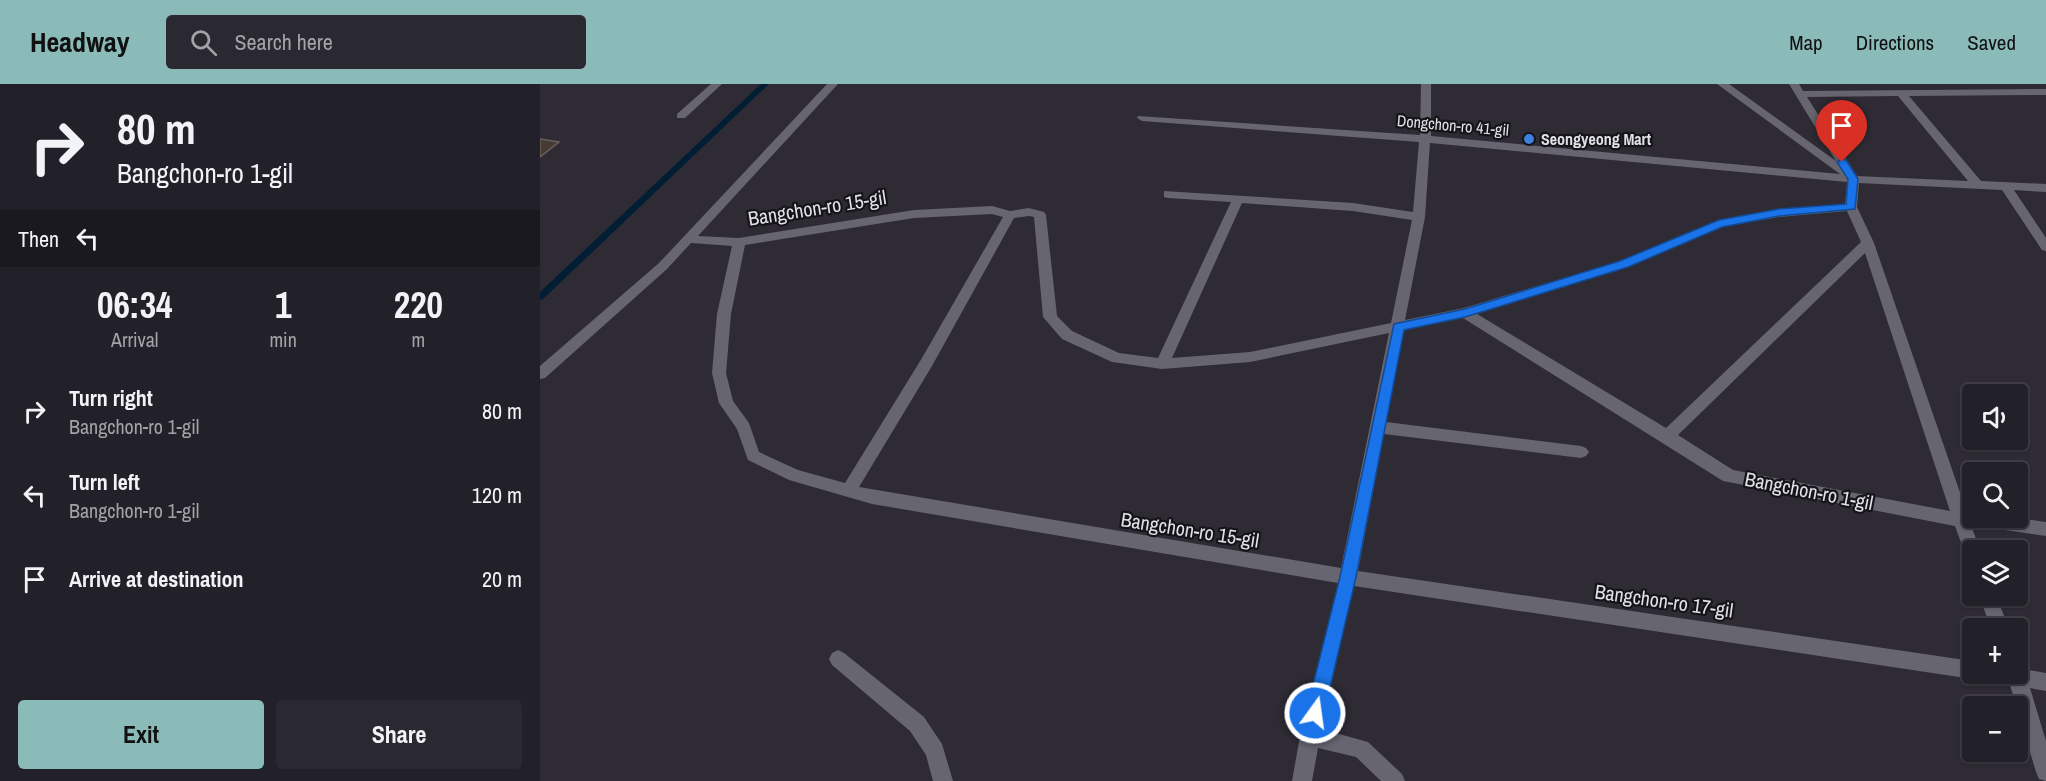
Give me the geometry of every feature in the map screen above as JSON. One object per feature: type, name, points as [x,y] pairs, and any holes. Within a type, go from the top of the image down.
[{"type":"street","points":[[681,116],[717,84]]},
{"type":"street","points":[[540,374],[663,267],[833,84]]},
{"type":"street","points":[[1302,781],[1310,736],[1348,577],[1419,217],[1425,139],[1426,84]]},
{"type":"street","points":[[1722,84],[1853,179]]},
{"type":"street","points":[[1798,89],[1853,179],[1851,207],[1868,243],[1968,540]]},
{"type":"street","points":[[1798,89],[1902,94],[2046,92]]},
{"type":"street","points":[[1902,94],[1976,183]]},
{"type":"street","name":"Dongchon-ro 41-gil","points":[[1143,118],[1425,139],[1853,179],[2046,188]]},
{"type":"street","points":[[2005,185],[2046,247]]},
{"type":"street","points":[[1168,194],[1353,207],[1419,217]]},
{"type":"street","points":[[1162,364],[1238,199]]},
{"type":"street","points":[[1398,327],[1465,313],[1624,264],[1719,224],[1779,213],[1851,207]]},
{"type":"street","name":"Bangchon-ro 15-gil","points":[[1348,577],[872,498],[795,475],[753,456],[744,427],[726,404],[719,373],[724,314],[739,242],[914,214],[992,210],[1010,215],[1029,212],[1040,215],[1050,317],[1067,335],[1117,357],[1162,364],[1250,357],[1398,327]]},
{"type":"street","points":[[848,491],[927,362],[1010,215]]},
{"type":"street","points":[[689,239],[739,242]]},
{"type":"street","points":[[1667,436],[1868,243]]},
{"type":"street","name":"Bangchon-ro 1-gil","points":[[1465,313],[1729,476],[1961,518],[2046,529]]},
{"type":"street","points":[[1377,427],[1581,452]]},
{"type":"street","name":"Bangchon-ro 17-gil","points":[[1348,577],[1962,669]]},
{"type":"street","points":[[838,659],[916,724],[935,751],[943,781]]},
{"type":"street","points":[[2028,678],[2046,682]]},
{"type":"street","points":[[2019,684],[2046,772]]},
{"type":"street","points":[[1310,736],[1361,749],[1395,781]]},
{"type":"building","points":[[540,139],[559,142],[540,157]]},
{"type":"waterway","points":[[540,297],[765,84]]},
{"type":"place","name":"Seongyeong Mart","points":[[1529,139]]},
{"type":"route","points":[[1315,713],[1348,577],[1398,327],[1465,313],[1624,264],[1719,224],[1779,213],[1851,207],[1853,179],[1842,162]]}]
